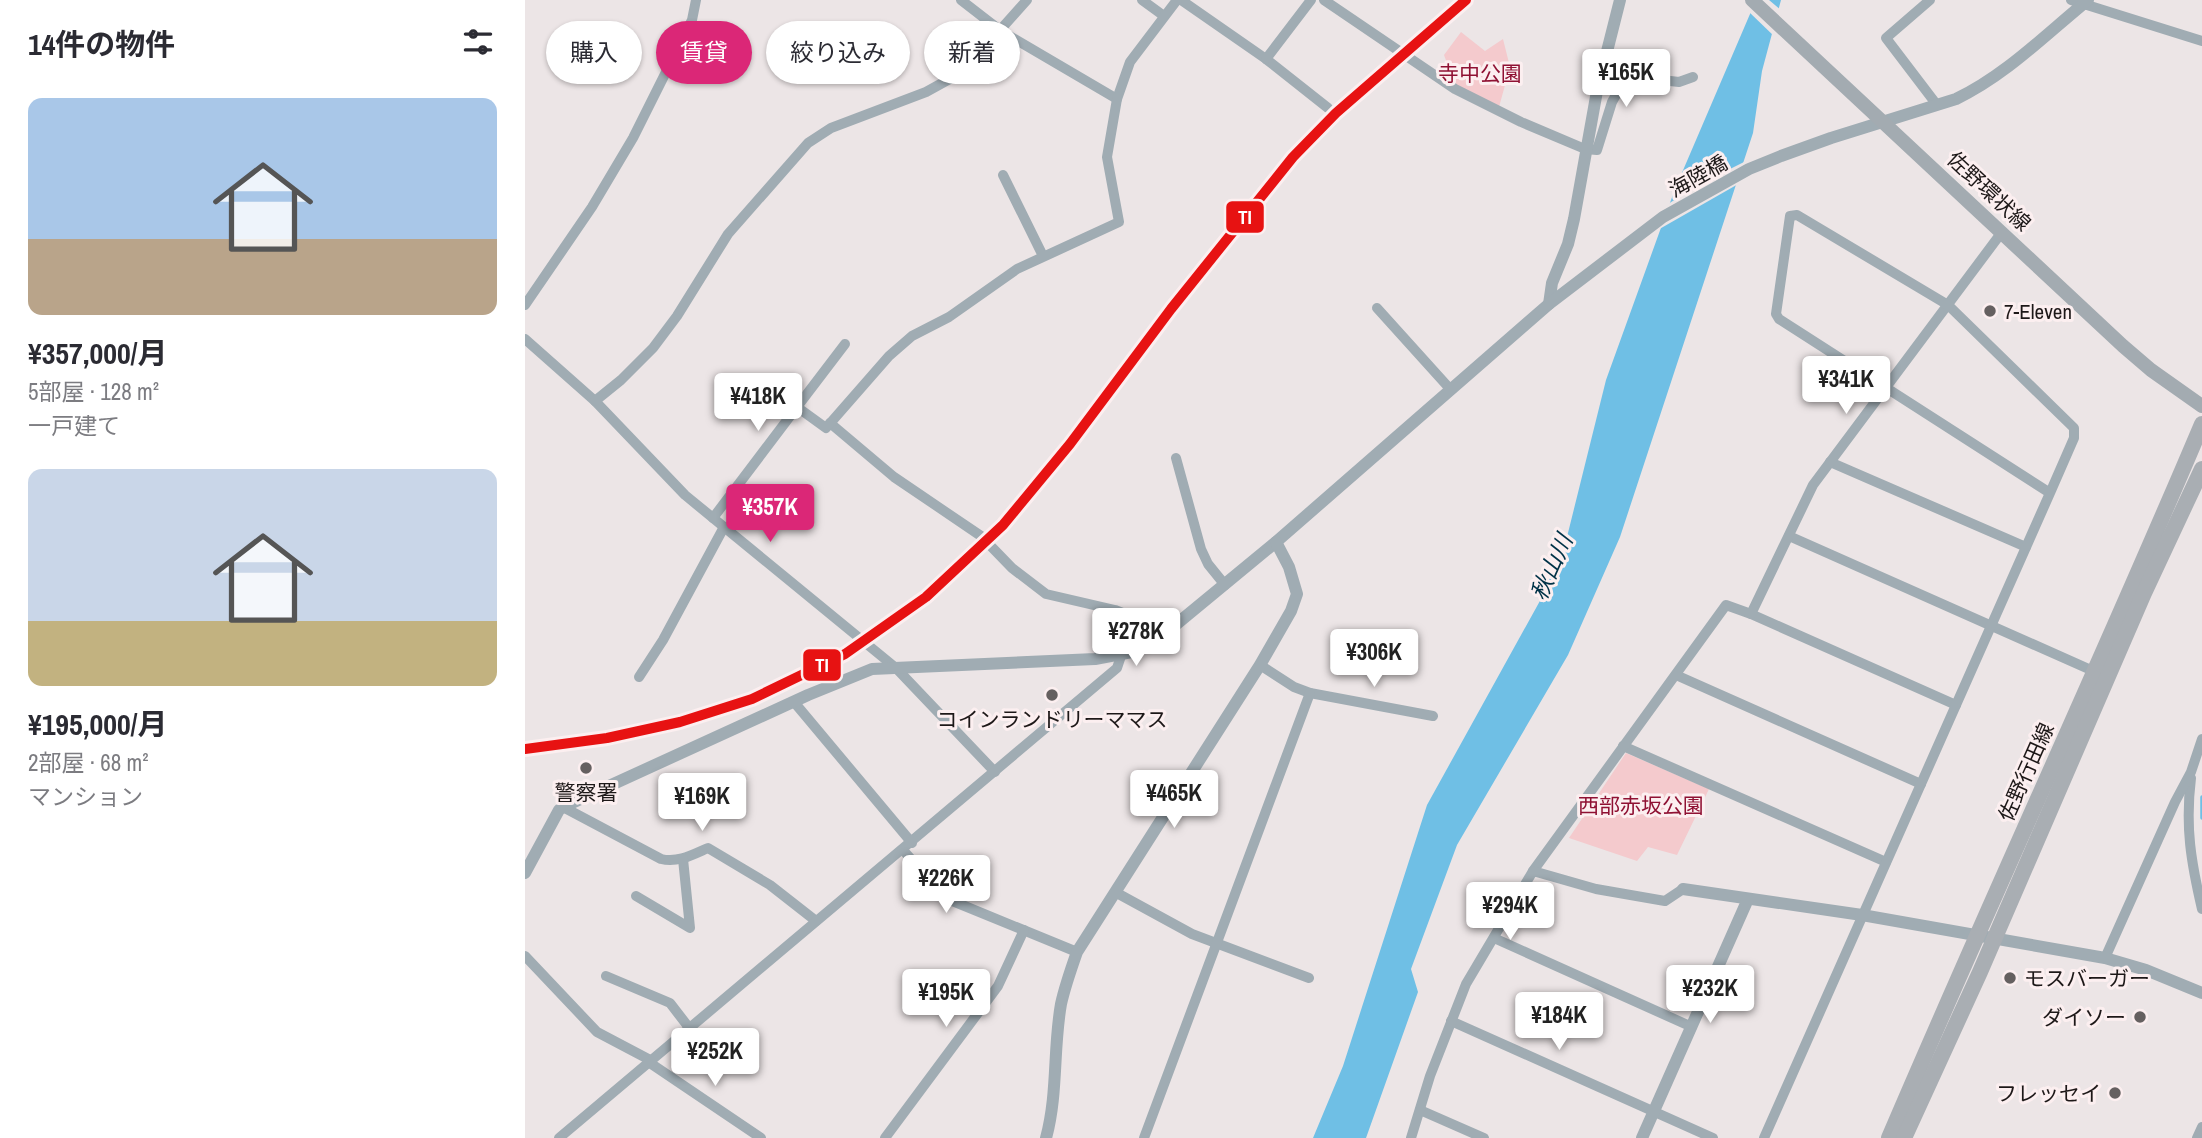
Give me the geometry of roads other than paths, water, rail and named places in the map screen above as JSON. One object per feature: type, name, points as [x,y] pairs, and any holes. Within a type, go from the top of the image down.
[{"type":"main road","name":"佐野環状線","points":[[1752,0],[2123,346],[2151,370],[2202,406]]},
{"type":"main road","name":"佐野行田線","points":[[1895,1137],[1994,938],[2202,424]]},
{"type":"main road","name":"佐野行田線","points":[[1895,1137],[1976,935],[2202,469]]},
{"type":"street","points":[[525,305],[592,207],[633,138],[692,20],[697,0]]},
{"type":"street","points":[[961,0],[987,21]]},
{"type":"street","points":[[1009,21],[1027,0]]},
{"type":"street","points":[[1142,0],[1164,16]]},
{"type":"street","points":[[797,407],[826,428],[902,342],[949,317],[1017,269],[1119,222],[1107,157],[1117,99],[1130,62],[1179,0],[1266,59],[1328,108]]},
{"type":"street","points":[[1266,59],[1311,0]]},
{"type":"street","points":[[1324,0],[1455,89],[1521,122],[1585,149],[1597,150],[1612,102],[1622,84],[1653,79],[1679,82],[1692,78]]},
{"type":"street","points":[[1549,304],[1552,284],[1568,244],[1574,219],[1585,149],[1620,0]]},
{"type":"street","points":[[1930,0],[1886,38],[1937,105]]},
{"type":"street","points":[[2081,1],[2202,41]]},
{"type":"street","name":"海陸橋","points":[[563,807],[872,669],[1095,659],[1137,651],[1162,636],[1225,585],[1549,304],[1637,235],[1697,196],[1749,169],[1956,99],[1981,86],[2018,60],[2081,1]]},
{"type":"street","points":[[1020,43],[1117,99]]},
{"type":"street","points":[[595,401],[653,348],[677,316],[728,234],[809,143],[831,128],[940,84]]},
{"type":"street","points":[[1003,175],[1043,256]]},
{"type":"street","points":[[1764,1138],[2050,493],[2074,438],[2074,428],[1948,305],[1797,215],[1790,216],[1776,314],[1780,319],[2050,493]]},
{"type":"street","points":[[1751,614],[1813,485],[2002,232]]},
{"type":"street","points":[[1377,308],[1451,390]]},
{"type":"street","points":[[525,339],[595,401],[685,495],[896,668],[995,772]]},
{"type":"street","points":[[713,518],[845,344]]},
{"type":"street","points":[[831,423],[894,477],[981,536],[1011,568],[1046,594],[1115,610],[1135,618],[1162,636]]},
{"type":"street","points":[[1176,458],[1194,529],[1208,564],[1225,585]]},
{"type":"street","points":[[1830,462],[2026,547]]},
{"type":"street","points":[[639,677],[663,640],[724,527]]},
{"type":"street","points":[[1789,536],[2101,674]]},
{"type":"street","points":[[1046,1138],[1053,1112],[1061,1007],[1077,952],[1291,611],[1297,594],[1289,567],[1276,542]]},
{"type":"street","points":[[1411,1138],[1466,984],[1533,871],[1726,605],[1956,705]]},
{"type":"street","points":[[559,1138],[1117,668],[1121,656]]},
{"type":"street","points":[[1259,665],[1294,687],[1310,693],[1433,716]]},
{"type":"street","points":[[1676,674],[1921,784]]},
{"type":"street","points":[[1144,1138],[1310,693]]},
{"type":"street","points":[[794,702],[908,846],[944,896],[1077,952]]},
{"type":"street","points":[[2202,739],[2192,772],[2189,794],[2190,861],[2202,909]]},
{"type":"street","points":[[1623,746],[1886,862]]},
{"type":"street","points":[[2105,958],[2175,802],[2192,772]]},
{"type":"street","points":[[525,873],[563,807],[661,859],[683,859],[708,848],[770,886],[816,921]]},
{"type":"street","points":[[636,897],[690,928],[683,859]]},
{"type":"street","points":[[1533,871],[1597,889],[1665,901],[1683,889],[1863,915],[2105,958],[2146,970],[2202,993]]},
{"type":"street","points":[[1115,892],[1174,926],[1309,978]]},
{"type":"street","points":[[1642,1138],[1748,899]]},
{"type":"street","points":[[885,1138],[997,986],[1024,930]]},
{"type":"street","points":[[1494,938],[1692,1027]]},
{"type":"street","points":[[525,956],[597,1032],[651,1062],[747,1134],[761,1138]]},
{"type":"street","points":[[606,976],[670,1003],[690,1029]]},
{"type":"street","points":[[1451,1021],[1713,1138]]},
{"type":"street","points":[[1420,1110],[1484,1138]]},
{"type":"street","points":[[2197,1138],[2202,1127]]},
{"type":"water","points":[[1756,0],[1781,0],[1762,71],[1753,133],[1620,537],[1568,655],[1457,845],[1411,969],[1418,992],[1366,1138],[1313,1138],[1343,1066],[1427,805],[1541,599],[1566,541],[1606,380],[1675,189]]},
{"type":"waterway","points":[[2202,797],[2202,818]]},
{"type":"railway","points":[[802,671],[818,668]]},
{"type":"place","name":"7-Eleven","points":[[1990,311]]},
{"type":"place","name":"コインランドリーママス","points":[[1052,695]]},
{"type":"place","name":"警察署","points":[[586,768]]},
{"type":"place","name":"モスバーガー","points":[[2010,978]]},
{"type":"place","name":"ダイソー","points":[[2140,1017]]},
{"type":"place","name":"フレッセイ","points":[[2115,1093]]},
{"type":"park label","name":"寺中公園","points":[[1480,73]]},
{"type":"park label","name":"西部赤坂公園","points":[[1641,805]]},
{"type":"water label","name":"秋山川","points":[[1551,567]]}]
